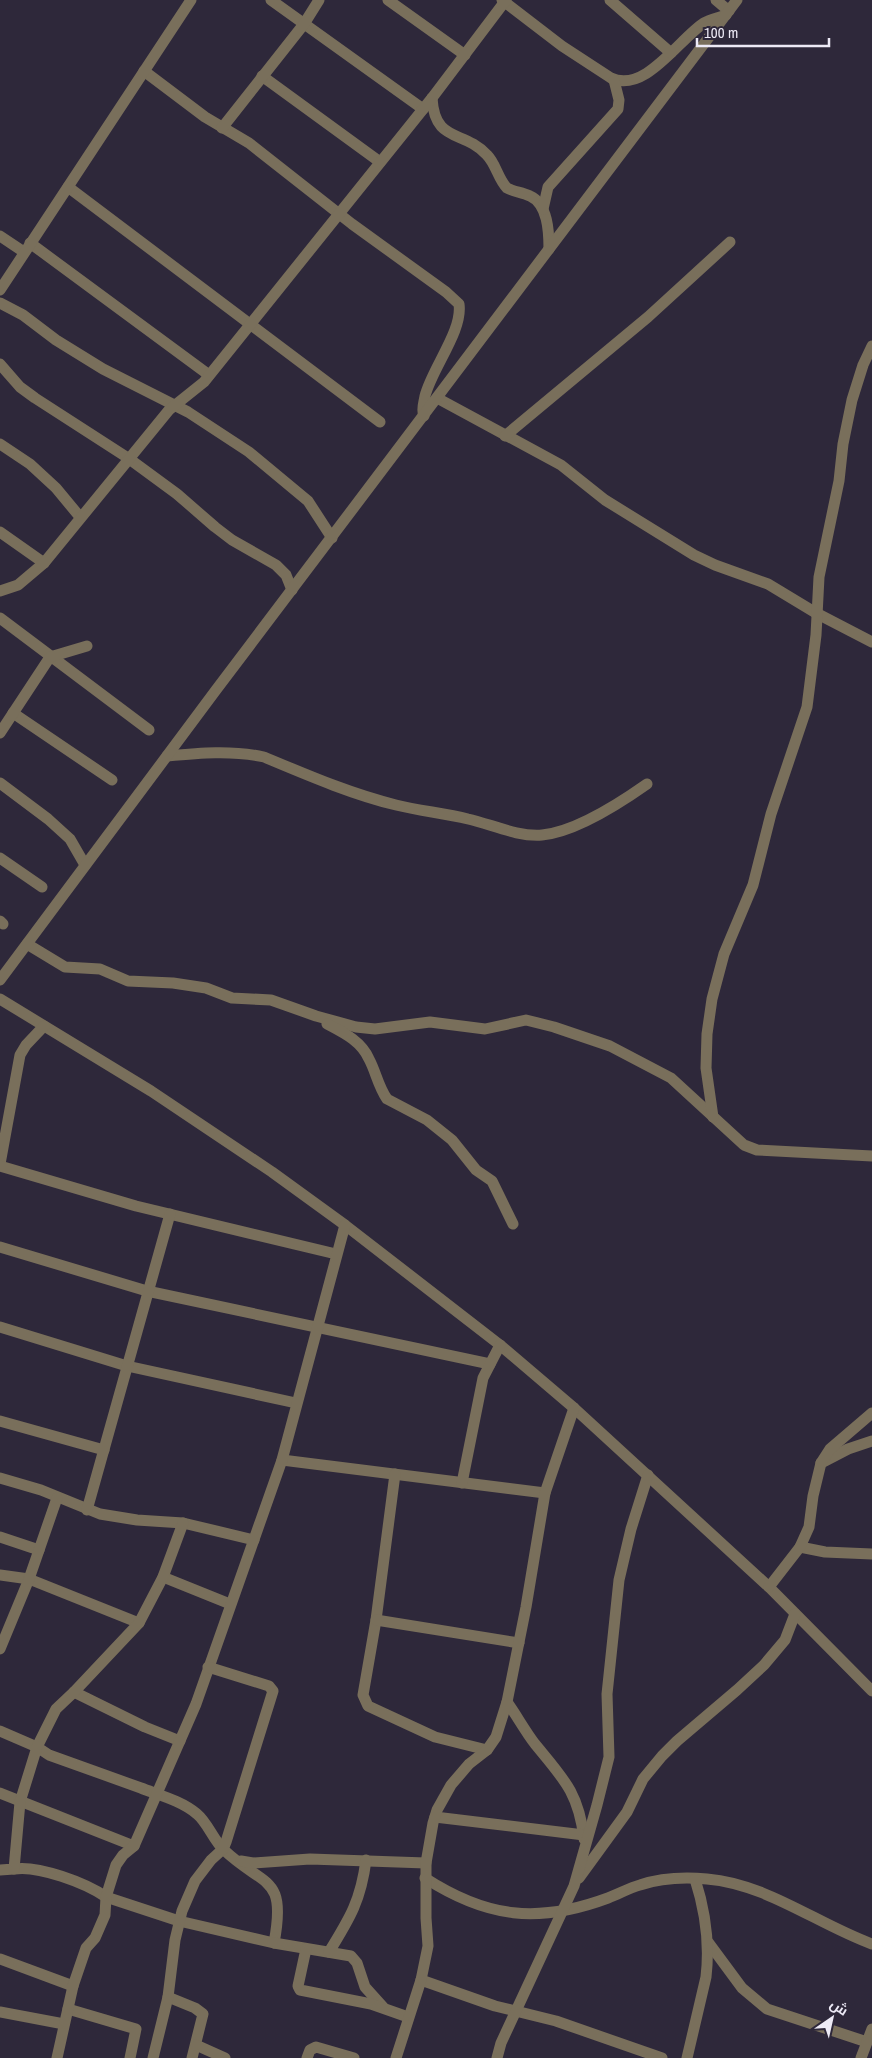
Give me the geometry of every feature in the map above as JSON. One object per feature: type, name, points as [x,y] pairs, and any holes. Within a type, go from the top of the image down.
[{"type":"street","points":[[0,290],[191,0]]},
{"type":"street","points":[[271,0],[423,109]]},
{"type":"street","points":[[222,128],[304,24],[319,0]]},
{"type":"street","points":[[388,0],[465,55]]},
{"type":"street","points":[[610,0],[672,53]]},
{"type":"street","points":[[0,980],[166,756],[737,0]]},
{"type":"street","points":[[0,591],[18,585],[44,564],[128,458],[175,404],[194,391],[209,375],[432,98],[504,1],[556,42],[614,80],[631,80],[646,75],[704,23],[728,13]]},
{"type":"street","points":[[718,1],[728,13]]},
{"type":"street","points":[[144,71],[222,128],[249,144],[338,213],[446,292],[459,304],[458,322],[427,388],[422,409],[424,416]]},
{"type":"street","points":[[262,76],[380,162]]},
{"type":"street","points":[[549,249],[543,208],[548,187],[618,108],[619,100],[614,80]]},
{"type":"street","points":[[432,98],[433,115],[441,127],[484,152],[492,160],[504,185],[510,190],[535,198],[543,208]]},
{"type":"street","points":[[68,187],[380,422]]},
{"type":"street","points":[[0,236],[27,248],[209,375]]},
{"type":"street","points":[[505,436],[648,317],[730,242]]},
{"type":"street","points":[[0,303],[23,315],[56,340],[103,369],[175,404],[249,452],[313,506],[332,538]]},
{"type":"street","points":[[713,1117],[706,1068],[707,1034],[713,991],[724,954],[753,885],[770,814],[804,721],[809,698],[811,665],[816,635],[819,577],[839,482],[852,400],[862,365],[872,346]]},
{"type":"street","points":[[0,364],[20,386],[35,398],[128,458],[177,494],[215,528],[276,565],[286,575],[292,590]]},
{"type":"street","points":[[437,398],[561,465],[605,500],[694,555],[715,565],[759,580],[872,642]]},
{"type":"street","points":[[0,444],[30,464],[56,488],[80,517]]},
{"type":"street","points":[[0,532],[44,564]]},
{"type":"street","points":[[0,618],[149,730]]},
{"type":"street","points":[[0,733],[51,656],[87,646]]},
{"type":"street","points":[[13,713],[112,780]]},
{"type":"street","points":[[166,756],[206,753],[264,757],[310,776],[388,803],[430,813],[467,818],[499,829],[541,835],[562,831],[598,814],[623,801],[647,784]]},
{"type":"street","points":[[0,783],[48,819],[70,839],[85,865]]},
{"type":"street","points":[[0,858],[42,887]]},
{"type":"street","points":[[27,944],[65,967],[73,969],[100,969],[128,981],[206,988],[232,998],[271,1000],[316,1016],[356,1027],[375,1029],[430,1022],[485,1029],[519,1020],[540,1023],[610,1046],[670,1078],[744,1145],[757,1150],[872,1156]]},
{"type":"street","points":[[0,999],[206,1127],[345,1225],[500,1346],[574,1408],[769,1587],[872,1691]]},
{"type":"street","points":[[316,1016],[349,1036],[363,1048],[387,1098],[435,1126],[452,1140],[476,1170],[492,1182],[513,1224]]},
{"type":"street","points":[[44,1026],[26,1045],[20,1055],[0,1165],[170,1214],[336,1254]]},
{"type":"street","points":[[0,1089],[12,1093]]},
{"type":"street","points":[[87,1510],[170,1214]]},
{"type":"street","points":[[57,2058],[73,1986],[86,1948],[95,1938],[105,1915],[106,1896],[116,1865],[123,1855],[134,1846],[196,1704],[282,1460],[345,1225]]},
{"type":"street","points":[[0,1247],[147,1291],[490,1364]]},
{"type":"street","points":[[0,1326],[127,1366],[296,1403]]},
{"type":"street","points":[[462,1483],[483,1378],[500,1346]]},
{"type":"street","points":[[396,2058],[421,1980],[428,1946],[425,1878],[435,1817],[455,1780],[469,1764],[487,1750],[496,1737],[507,1702],[519,1643],[545,1493],[574,1408]]},
{"type":"street","points":[[769,1587],[800,1547],[809,1527],[813,1496],[821,1463],[830,1449],[872,1413]]},
{"type":"street","points":[[0,1421],[104,1450]]},
{"type":"street","points":[[821,1463],[848,1449],[872,1441]]},
{"type":"street","points":[[282,1460],[545,1493]]},
{"type":"street","points":[[395,1474],[376,1620],[363,1695],[368,1706],[435,1737],[487,1750]]},
{"type":"street","points":[[574,1886],[609,1757],[607,1694],[619,1580],[631,1529],[648,1475]]},
{"type":"street","points":[[0,1478],[41,1490],[100,1514],[136,1520],[183,1523],[254,1540]]},
{"type":"street","points":[[1,1644],[29,1579],[57,1498]]},
{"type":"street","points":[[14,1869],[20,1802],[37,1747],[56,1709],[139,1623],[162,1577],[183,1523]]},
{"type":"street","points":[[0,1536],[39,1550]]},
{"type":"street","points":[[800,1547],[825,1552],[872,1554]]},
{"type":"street","points":[[0,1575],[29,1579],[139,1623]]},
{"type":"street","points":[[162,1577],[230,1604]]},
{"type":"street","points":[[497,2058],[500,2043],[561,1910],[574,1886],[626,1812],[644,1780],[662,1756],[677,1741],[764,1665],[785,1640],[795,1614]]},
{"type":"street","points":[[376,1620],[519,1643]]},
{"type":"street","points":[[153,2058],[168,1997],[179,1920],[195,1882],[211,1860],[223,1849],[243,1792],[274,1689],[208,1667]]},
{"type":"street","points":[[74,1692],[146,1727],[180,1741]]},
{"type":"street","points":[[507,1702],[534,1742],[563,1777],[582,1817],[585,1840]]},
{"type":"street","points":[[0,1731],[37,1747],[48,1755],[158,1794],[199,1815],[223,1849],[262,1877],[275,1892],[277,1905],[274,1943]]},
{"type":"street","points":[[0,1793],[134,1846]]},
{"type":"street","points":[[435,1817],[585,1840]]},
{"type":"street","points":[[237,1860],[253,1862],[310,1858],[426,1863]]},
{"type":"street","points":[[329,1952],[360,1895],[366,1860]]},
{"type":"street","points":[[0,1870],[24,1867],[47,1872],[98,1891],[106,1896],[179,1920],[274,1943],[347,1954],[355,1959],[365,1987],[383,2007]]},
{"type":"street","points":[[425,1878],[448,1893],[494,1910],[525,1915],[543,1914],[603,1900],[640,1884],[667,1879],[709,1879],[743,1886],[775,1898],[845,1934],[872,1944]]},
{"type":"street","points":[[687,2058],[706,1977],[708,1942],[694,1878]]},
{"type":"street","points":[[708,1942],[742,1988],[767,2009],[867,2042]]},
{"type":"street","points":[[306,1949],[298,1986],[300,1990],[383,2007],[408,2017]]},
{"type":"street","points":[[0,1959],[73,1986]]},
{"type":"street","points":[[421,1980],[495,2006],[556,2021],[662,2058]]},
{"type":"street","points":[[168,1997],[202,2012],[202,2023],[192,2058]]},
{"type":"street","points":[[68,2009],[136,2028],[130,2058]]},
{"type":"street","points":[[0,2012],[64,2024]]},
{"type":"street","points":[[861,2058],[872,2029]]},
{"type":"street","points":[[196,2045],[225,2058]]},
{"type":"street","points":[[307,2058],[310,2050],[316,2047],[354,2058]]}]
